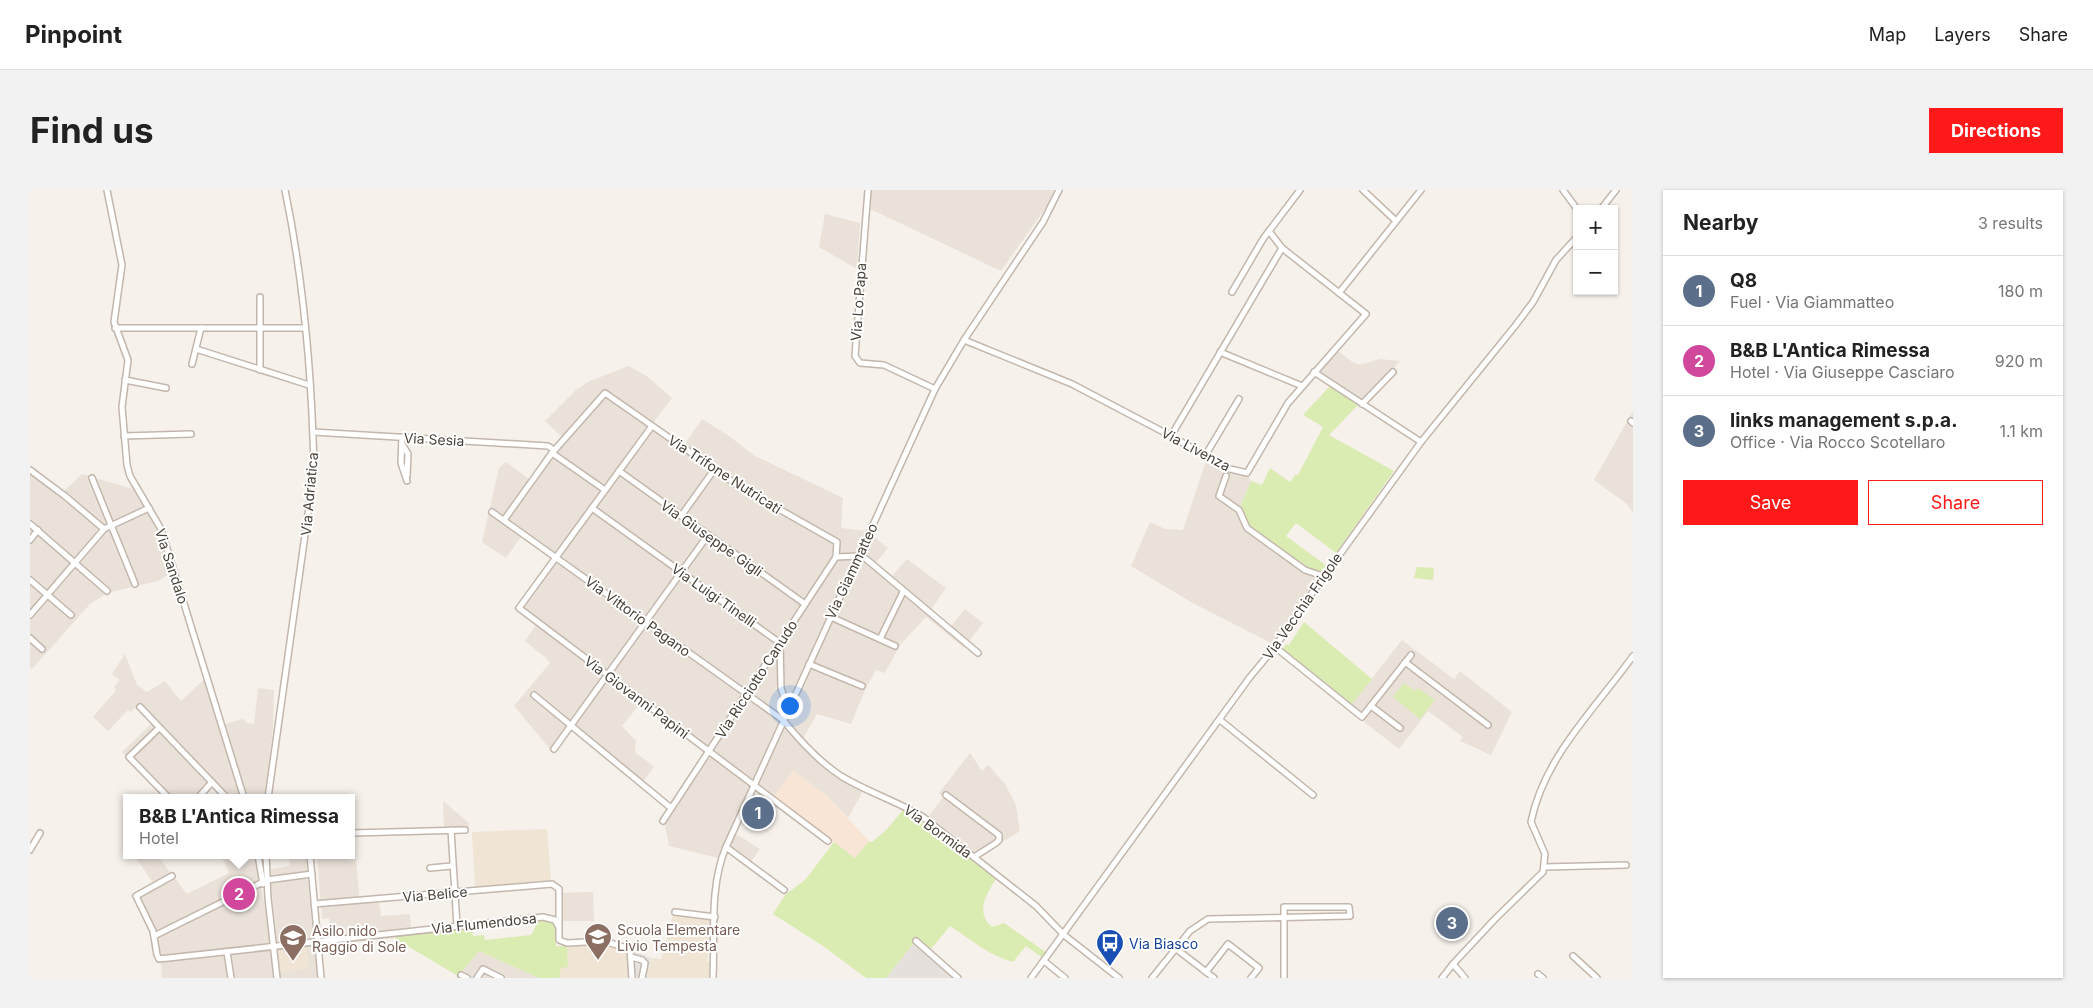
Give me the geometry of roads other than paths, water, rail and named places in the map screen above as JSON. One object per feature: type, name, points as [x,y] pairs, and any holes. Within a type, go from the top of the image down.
[{"type":"street","name":"Via Sandalo","points":[[107,190],[122,265],[114,316],[115,328],[127,354],[122,407],[128,472],[162,529],[243,794]]},
{"type":"street","name":"Via Adriatica","points":[[268,794],[314,471],[313,432],[297,249],[285,190]]},
{"type":"street","name":"Via Lo Papa","points":[[868,190],[855,356],[860,363],[884,365],[935,389]]},
{"type":"street","name":"Via Giammatteo","points":[[713,978],[718,871],[726,847],[935,389],[964,340],[1044,222],[1059,190]]},
{"type":"street","points":[[1232,292],[1269,231],[1300,190]]},
{"type":"street","points":[[1364,190],[1396,221]]},
{"type":"street","points":[[1269,231],[1282,248],[1339,294],[1421,190]]},
{"type":"street","points":[[1563,190],[1574,205]]},
{"type":"street","points":[[1604,205],[1616,190]]},
{"type":"street","name":"Via Vecchia Frigole","points":[[1031,978],[1250,677],[1275,648],[1323,576],[1421,442],[1515,326],[1532,302],[1556,260],[1573,241]]},
{"type":"street","points":[[1171,436],[1282,248]]},
{"type":"street","name":"Via Livenza","points":[[964,340],[1072,384],[1171,436],[1226,468],[1247,473],[1288,403],[1366,314],[1339,294]]},
{"type":"street","points":[[260,297],[260,370]]},
{"type":"street","points":[[115,328],[304,328]]},
{"type":"street","points":[[192,364],[200,328]]},
{"type":"street","points":[[196,349],[309,385]]},
{"type":"street","points":[[1220,352],[1302,386]]},
{"type":"street","points":[[1314,372],[1421,442]]},
{"type":"street","points":[[1362,404],[1393,372]]},
{"type":"street","points":[[125,380],[166,388]]},
{"type":"street","name":"Via Trifone Nutricati","points":[[553,451],[605,393],[740,487],[837,542],[836,557]]},
{"type":"street","points":[[1205,456],[1239,399]]},
{"type":"street","points":[[556,558],[652,426]]},
{"type":"street","name":"Via Sesia","points":[[313,432],[402,440],[548,446],[553,451]]},
{"type":"street","points":[[124,436],[191,434]]},
{"type":"street","points":[[402,440],[408,454],[407,481],[402,463],[402,440]]},
{"type":"street","points":[[504,520],[553,451],[605,490]]},
{"type":"street","points":[[30,470],[104,529]]},
{"type":"street","points":[[681,516],[714,470]]},
{"type":"street","name":"Via Giuseppe Gigli","points":[[618,472],[805,604]]},
{"type":"street","points":[[1226,476],[1218,496],[1239,510],[1247,528],[1305,570],[1323,576]]},
{"type":"street","points":[[92,478],[135,584]]},
{"type":"street","points":[[30,615],[104,529],[149,508]]},
{"type":"street","name":"Via Luigi Tinelli","points":[[592,508],[780,642]]},
{"type":"street","name":"Via Vittorio Pagano","points":[[492,512],[783,720]]},
{"type":"street","points":[[30,524],[107,591]]},
{"type":"street","points":[[30,540],[38,530]]},
{"type":"street","points":[[554,749],[708,535]]},
{"type":"street","points":[[836,557],[859,556],[865,558],[978,654]]},
{"type":"street","name":"Via Ricciotto Canudo","points":[[663,821],[836,557]]},
{"type":"street","name":"Via Giovanni Papini","points":[[556,558],[519,608],[828,841]]},
{"type":"street","points":[[30,580],[71,615]]},
{"type":"street","points":[[880,639],[903,592]]},
{"type":"street","points":[[830,617],[895,646]]},
{"type":"street","points":[[30,638],[42,649]]},
{"type":"street","points":[[780,642],[781,688],[788,710]]},
{"type":"street","points":[[1275,648],[1362,717],[1411,655]]},
{"type":"street","points":[[1442,978],[1452,964],[1543,872],[1545,854],[1531,822],[1541,787],[1558,754],[1633,656]]},
{"type":"street","points":[[1405,662],[1488,725]]},
{"type":"street","points":[[809,664],[862,686]]},
{"type":"street","points":[[534,695],[671,808]]},
{"type":"street","points":[[1371,706],[1400,728]]},
{"type":"street","points":[[140,708],[223,794]]},
{"type":"street","name":"Via Bormida","points":[[783,720],[798,739],[826,766],[864,789],[906,807],[923,817],[1036,906],[1064,935],[1119,978]]},
{"type":"street","points":[[1220,720],[1313,795]]},
{"type":"street","points":[[159,728],[129,757],[165,794]]},
{"type":"street","points":[[202,794],[212,782]]},
{"type":"street","points":[[946,796],[998,835],[999,840],[996,844],[974,857]]},
{"type":"street","points":[[451,830],[457,926]]},
{"type":"street","points":[[355,833],[465,830]]},
{"type":"street","points":[[30,850],[40,833]]},
{"type":"street","points":[[726,847],[784,890]]},
{"type":"street","points":[[259,859],[268,898],[277,978]]},
{"type":"street","points":[[265,881],[266,859]]},
{"type":"street","points":[[310,859],[321,978]]},
{"type":"street","points":[[1544,867],[1626,865]]},
{"type":"street","points":[[430,868],[452,866]]},
{"type":"street","points":[[172,876],[136,896],[154,936],[265,881],[312,874]]},
{"type":"street","name":"Via Belice","points":[[314,904],[552,884],[557,885],[559,889],[558,926]]},
{"type":"street","points":[[1152,978],[1190,931],[1208,919],[1284,917],[1350,916],[1349,906],[1284,908],[1284,917],[1284,978]]},
{"type":"street","points":[[675,912],[715,917]]},
{"type":"street","name":"Via Flumendosa","points":[[154,936],[159,959],[543,917],[555,920],[558,926]]},
{"type":"street","points":[[558,926],[559,940],[562,943],[604,941],[630,949],[632,978]]},
{"type":"street","points":[[916,941],[958,978]]},
{"type":"street","points":[[1206,972],[1228,944],[1259,968],[1251,978]]},
{"type":"street","points":[[1175,948],[1214,978]]},
{"type":"street","points":[[227,952],[231,978]]},
{"type":"street","points":[[1573,956],[1597,978]]},
{"type":"street","points":[[631,957],[642,960],[645,963],[642,978]]},
{"type":"street","points":[[1044,961],[1065,978]]},
{"type":"street","points":[[1452,964],[1465,978]]},
{"type":"street","points":[[477,978],[483,969],[501,978]]},
{"type":"place","name":"Q8","points":[[758,813]]},
{"type":"place","name":"B&B L'Antica Rimessa","points":[[239,894]]},
{"type":"place","name":"links management s.p.a.","points":[[1452,923]]},
{"type":"place","name":"Scuola Elementare Livio Tempesta","points":[[598,961]]},
{"type":"place","name":"Asilo nido Raggio di Sole","points":[[293,962]]},
{"type":"place","name":"Via Biasco","points":[[1110,967]]}]
